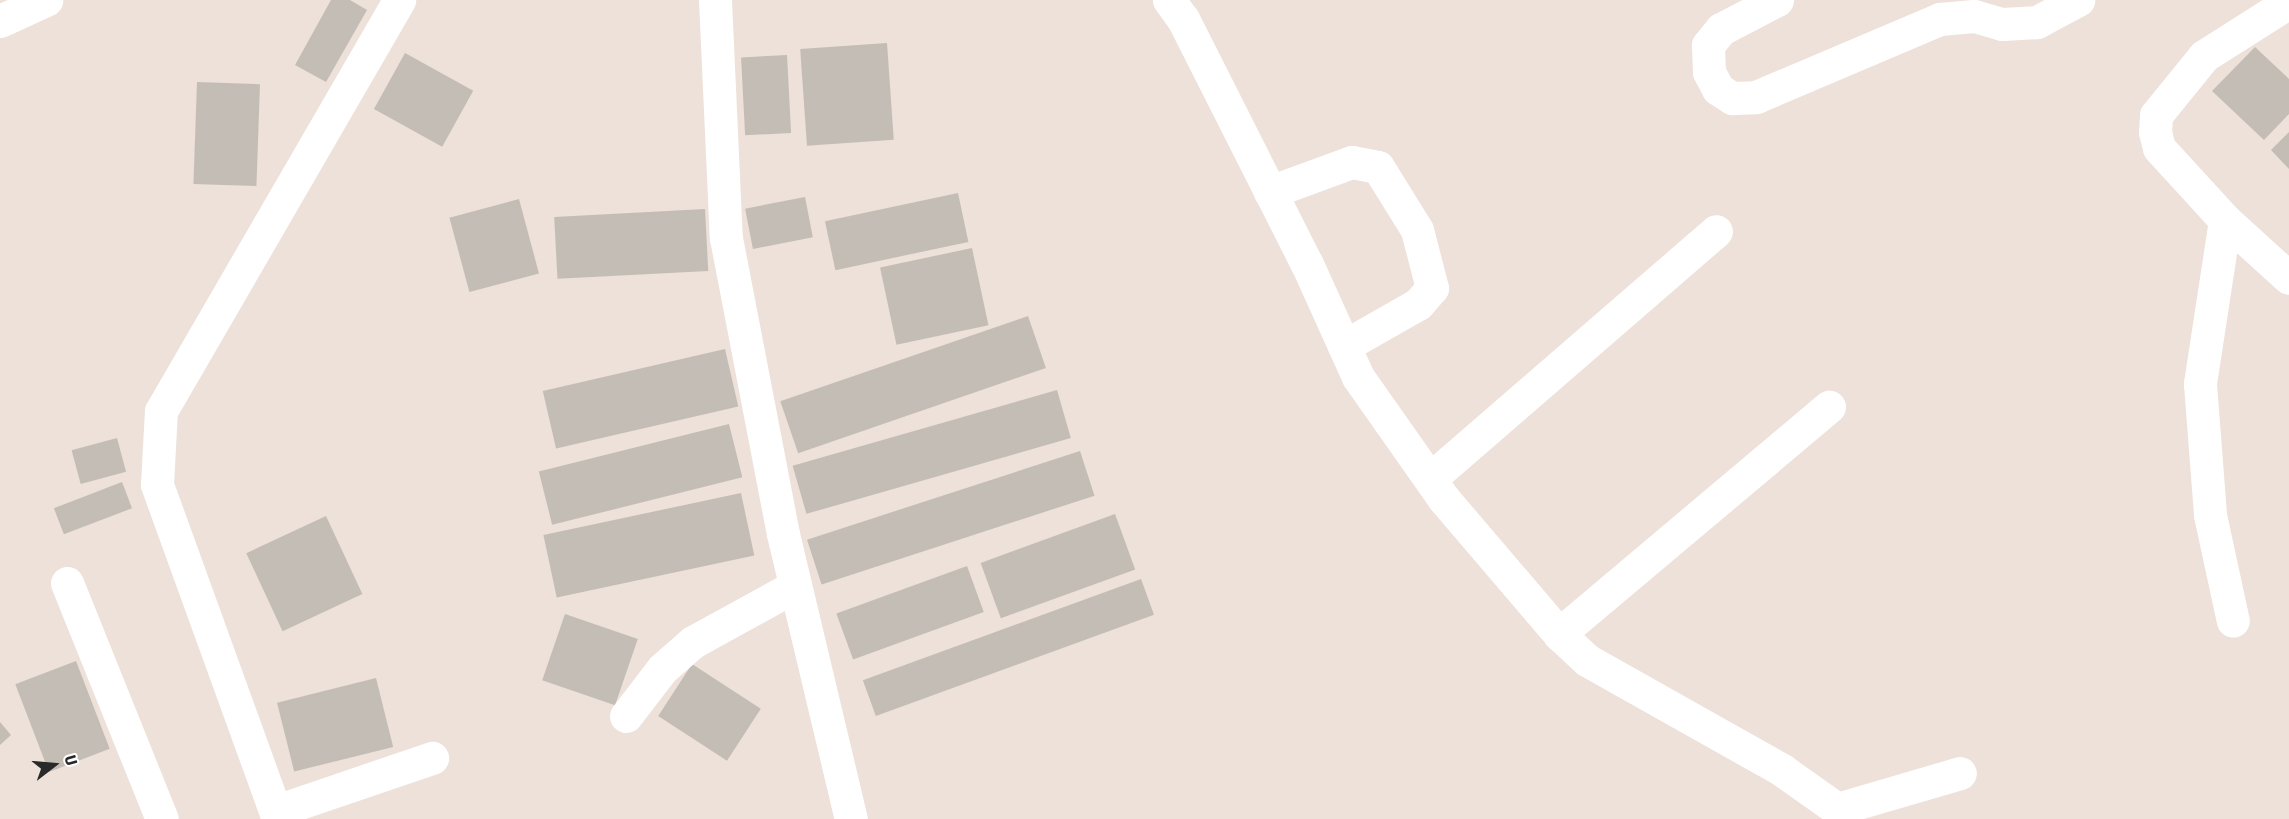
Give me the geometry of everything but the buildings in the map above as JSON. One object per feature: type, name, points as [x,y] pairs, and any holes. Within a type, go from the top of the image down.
[{"type":"street","points":[[0,21],[46,0]]},
{"type":"street","points":[[399,0],[161,411],[157,484],[277,815],[432,758]]},
{"type":"street","points":[[716,0],[726,238],[795,586],[851,819]]},
{"type":"street","points":[[1169,0],[1183,19],[1270,192],[1358,377],[1431,478],[1559,634],[1587,660],[1782,770],[1839,814],[1960,773]]},
{"type":"street","points":[[1777,0],[1721,29],[1708,45],[1709,72],[1718,89],[1732,98],[1756,97],[1970,8],[2002,24],[2037,22],[2078,0]]},
{"type":"street","points":[[2289,2],[2204,56],[2156,115],[2159,148],[2225,220],[2289,278]]},
{"type":"street","points":[[1270,192],[1352,162],[1378,167],[1417,230],[1432,288],[1418,304],[1344,346]]},
{"type":"street","points":[[2225,220],[2200,384],[2210,515],[2233,621]]},
{"type":"street","points":[[1431,478],[1716,231]]},
{"type":"street","points":[[1559,634],[1828,407]]},
{"type":"street","points":[[67,584],[162,819]]},
{"type":"street","points":[[626,716],[662,669],[693,642],[795,586]]}]
